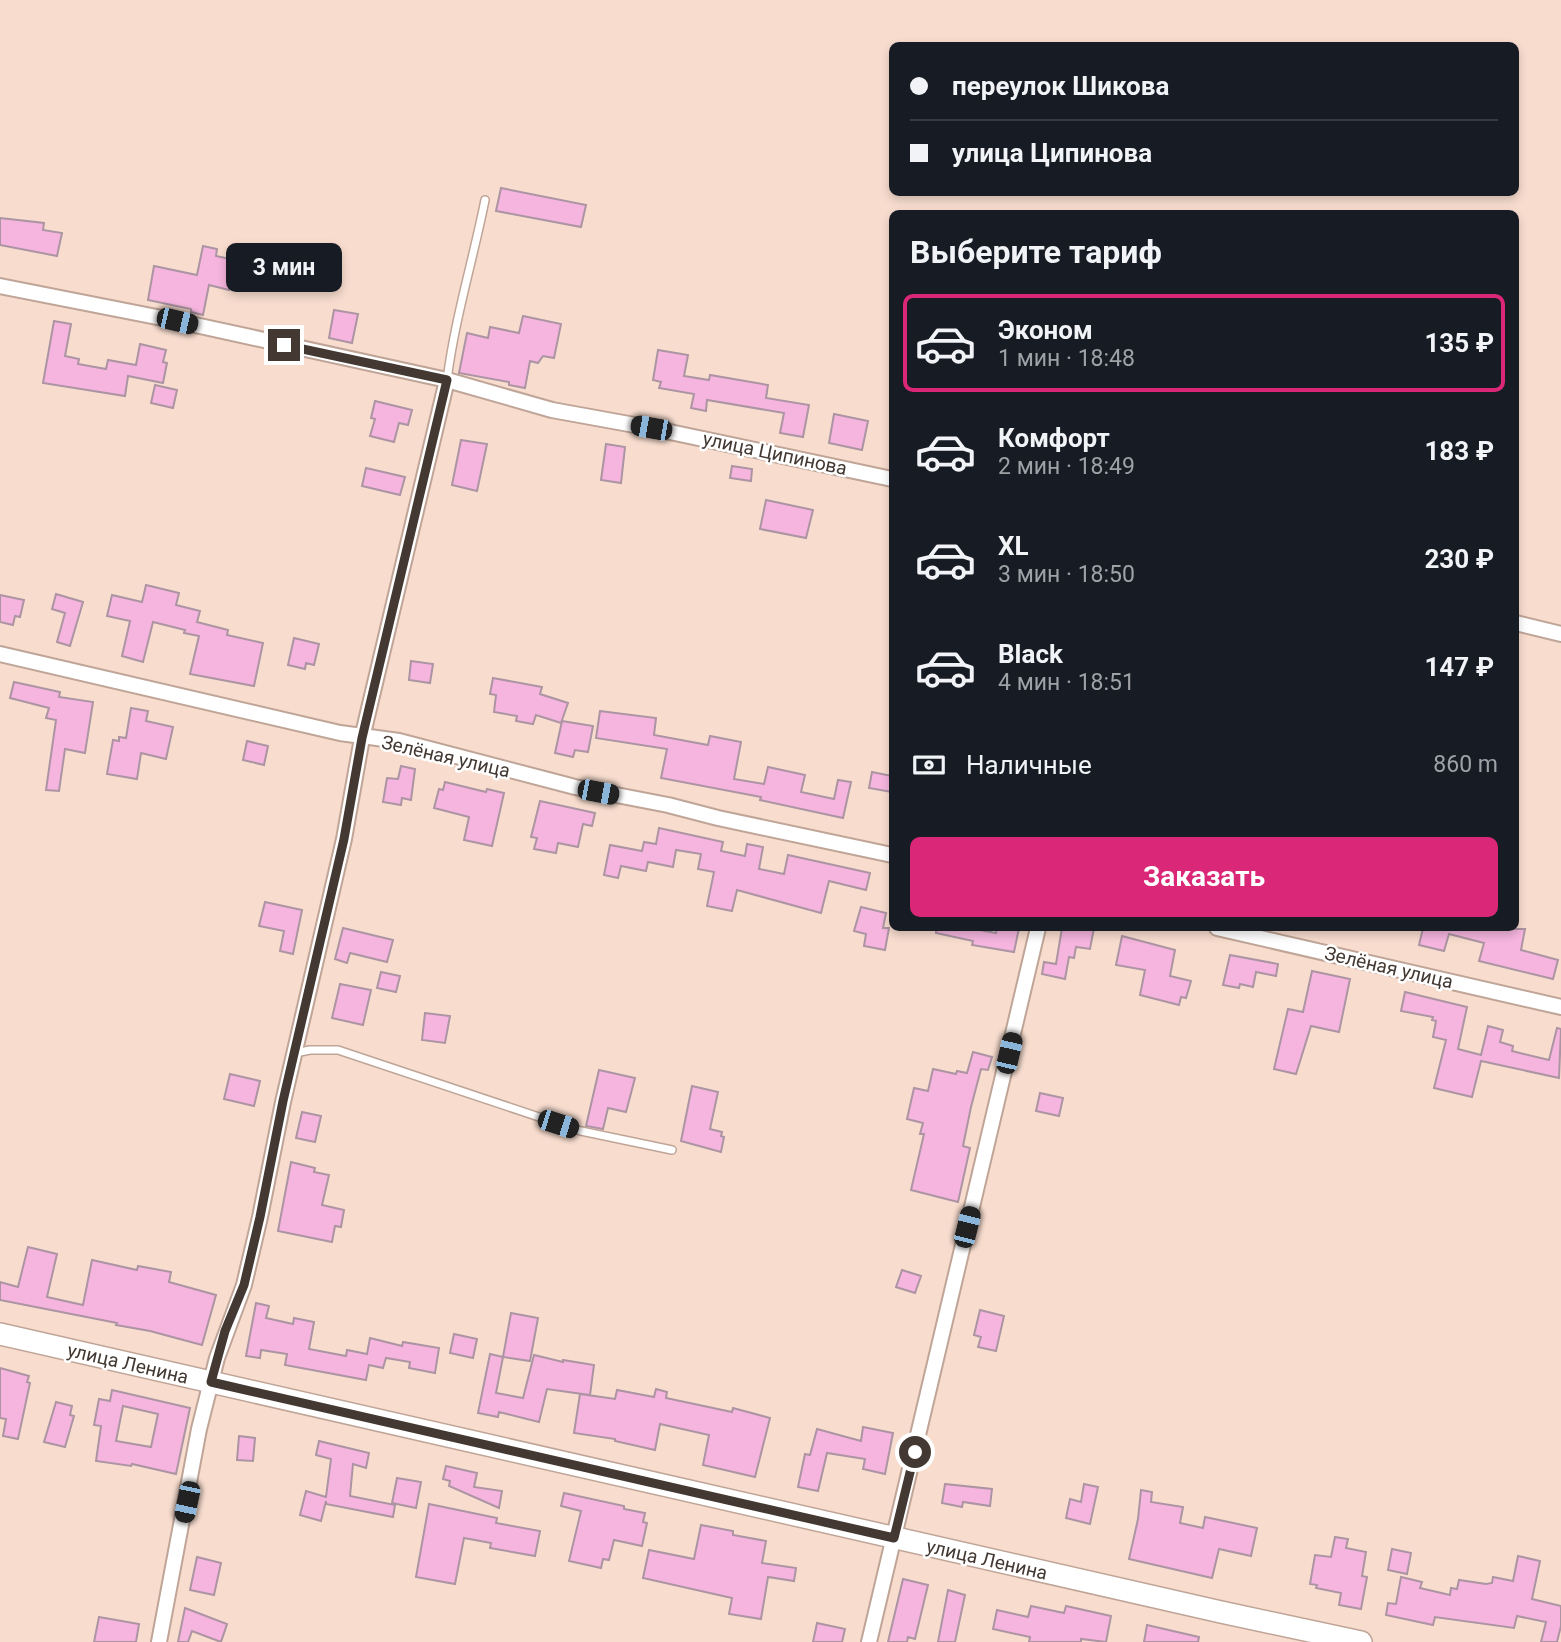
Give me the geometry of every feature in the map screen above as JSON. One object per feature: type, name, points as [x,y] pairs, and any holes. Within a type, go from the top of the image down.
[{"type":"street","name":"улица Ципинова","points":[[0,286],[177,321],[447,380],[552,410],[664,430],[889,478]]},
{"type":"street","points":[[159,1642],[199,1429],[225,1331],[244,1285],[341,852],[362,738],[447,380]]},
{"type":"street","points":[[1519,624],[1561,634]]},
{"type":"street","name":"Зелёная улица","points":[[0,654],[362,738],[398,741],[575,787],[889,854]]},
{"type":"street","points":[[869,1642],[1037,931]]},
{"type":"street","name":"Зелёная улица","points":[[1230,931],[1561,1007]]},
{"type":"street","name":"улица Ленина","points":[[0,1334],[1361,1642]]},
{"type":"lane","points":[[447,380],[463,289],[485,200]]},
{"type":"lane","points":[[295,1053],[338,1050],[581,1131],[672,1150]]},
{"type":"building","points":[[501,188],[586,205],[581,227],[496,211]]},
{"type":"building","points":[[0,218],[44,223],[43,230],[62,233],[57,256],[0,245]]},
{"type":"building","points":[[203,246],[217,249],[216,256],[235,260],[229,290],[209,285],[203,315],[191,312],[191,309],[148,300],[154,266],[197,275]]},
{"type":"building","points":[[334,310],[358,314],[352,343],[329,338]]},
{"type":"building","points":[[523,316],[561,324],[554,358],[543,356],[538,363],[530,361],[525,388],[509,385],[509,382],[459,373],[467,333],[488,338],[490,327],[519,333]]},
{"type":"building","points":[[54,321],[71,324],[65,356],[79,359],[78,364],[106,369],[108,360],[136,365],[140,344],[166,350],[163,362],[167,363],[163,383],[128,376],[125,396],[43,383]]},
{"type":"building","points":[[658,350],[688,355],[684,376],[709,380],[710,375],[768,385],[766,398],[809,405],[803,437],[780,433],[784,413],[707,400],[706,411],[691,408],[694,394],[659,388],[661,382],[653,380]]},
{"type":"building","points":[[155,385],[177,390],[173,408],[151,403]]},
{"type":"building","points":[[375,401],[412,410],[408,425],[399,423],[394,442],[370,436],[375,419],[371,418]]},
{"type":"building","points":[[834,414],[868,421],[862,450],[829,443]]},
{"type":"building","points":[[461,440],[487,444],[477,491],[452,485]]},
{"type":"building","points":[[606,444],[625,447],[621,483],[601,480]]},
{"type":"building","points":[[732,466],[752,469],[751,481],[730,478]]},
{"type":"building","points":[[366,468],[405,477],[400,495],[362,486]]},
{"type":"building","points":[[766,500],[813,510],[806,538],[760,529]]},
{"type":"building","points":[[146,585],[179,593],[176,605],[200,611],[197,622],[228,630],[227,635],[263,643],[254,686],[190,674],[199,636],[153,622],[143,662],[122,656],[130,621],[107,616],[112,595],[142,602]]},
{"type":"building","points":[[56,594],[83,602],[70,646],[57,642],[65,613],[52,609]]},
{"type":"building","points":[[0,595],[24,600],[20,617],[15,616],[13,625],[0,622]]},
{"type":"building","points":[[294,638],[319,644],[314,665],[306,663],[305,669],[288,665]]},
{"type":"building","points":[[411,661],[433,664],[430,683],[409,680]]},
{"type":"building","points":[[493,678],[542,687],[540,694],[568,703],[561,723],[536,715],[533,724],[516,721],[517,716],[494,712],[496,695],[490,694]]},
{"type":"building","points":[[14,682],[60,692],[59,697],[93,702],[85,753],[65,749],[59,791],[46,790],[56,720],[46,718],[49,708],[10,698]]},
{"type":"building","points":[[131,708],[148,711],[146,721],[173,727],[166,759],[141,753],[137,779],[107,774],[113,740],[126,738]]},
{"type":"building","points":[[600,711],[656,718],[654,735],[708,745],[710,736],[741,742],[734,779],[764,784],[768,767],[805,775],[801,792],[834,799],[838,780],[851,782],[843,818],[760,800],[761,797],[661,778],[667,749],[596,738]]},
{"type":"building","points":[[562,721],[593,726],[588,752],[575,750],[573,757],[555,753]]},
{"type":"building","points":[[247,741],[268,746],[264,765],[243,760]]},
{"type":"building","points":[[401,766],[415,769],[411,800],[402,798],[401,805],[383,802],[387,778],[398,779]]},
{"type":"building","points":[[872,772],[889,775],[889,791],[869,788]]},
{"type":"building","points":[[445,782],[486,792],[487,789],[504,793],[492,846],[464,840],[469,817],[434,808],[439,789],[443,790]]},
{"type":"building","points":[[540,801],[595,813],[592,826],[583,824],[578,847],[558,843],[556,853],[534,849],[537,838],[531,837]]},
{"type":"building","points":[[659,828],[723,842],[721,851],[745,856],[747,844],[763,847],[759,869],[784,874],[788,855],[870,873],[866,890],[829,881],[821,913],[737,890],[732,911],[707,906],[714,872],[698,869],[701,854],[676,850],[673,867],[648,862],[646,871],[621,866],[618,878],[604,875],[610,845],[642,851],[644,842],[656,844]]},
{"type":"building","points":[[265,902],[302,910],[293,954],[280,951],[284,931],[259,926]]},
{"type":"building","points":[[861,907],[886,913],[883,928],[889,928],[885,950],[864,946],[866,934],[854,931]]},
{"type":"building","points":[[343,928],[393,940],[387,962],[350,953],[347,963],[335,959]]},
{"type":"building","points":[[1525,929],[1521,950],[1558,960],[1553,979],[1479,961],[1484,943],[1449,934],[1444,951],[1419,945],[1422,931]]},
{"type":"building","points":[[1018,931],[1014,952],[972,945],[973,941],[936,933]]},
{"type":"building","points":[[1062,931],[1093,931],[1090,949],[1076,947],[1074,958],[1069,957],[1065,979],[1042,974],[1044,962],[1056,964]]},
{"type":"building","points":[[1122,936],[1175,950],[1170,976],[1191,981],[1186,998],[1181,997],[1179,1005],[1140,995],[1145,970],[1116,965]]},
{"type":"building","points":[[1230,955],[1278,964],[1276,976],[1256,972],[1253,987],[1240,984],[1239,988],[1223,985]]},
{"type":"building","points":[[1312,971],[1350,979],[1339,1032],[1311,1026],[1296,1074],[1274,1069],[1288,1009],[1303,1012]]},
{"type":"building","points":[[381,972],[400,976],[396,992],[377,988]]},
{"type":"building","points":[[340,984],[371,990],[363,1025],[332,1018]]},
{"type":"building","points":[[1405,992],[1467,1007],[1458,1049],[1481,1055],[1488,1026],[1503,1030],[1500,1042],[1513,1046],[1512,1051],[1549,1060],[1557,1028],[1561,1029],[1559,1078],[1481,1061],[1472,1097],[1434,1088],[1446,1040],[1433,1037],[1436,1021],[1432,1020],[1433,1017],[1401,1011]]},
{"type":"building","points":[[425,1013],[450,1016],[445,1043],[422,1040]]},
{"type":"building","points":[[973,1052],[992,1057],[988,1070],[981,1069],[971,1107],[963,1146],[970,1148],[958,1202],[911,1190],[924,1134],[920,1134],[923,1123],[907,1119],[914,1088],[928,1091],[933,1069],[956,1074],[957,1071],[967,1073]]},
{"type":"building","points":[[599,1070],[635,1078],[626,1112],[608,1108],[603,1129],[586,1126]]},
{"type":"building","points":[[230,1074],[260,1081],[254,1106],[224,1099]]},
{"type":"building","points":[[692,1086],[718,1092],[710,1129],[722,1132],[721,1136],[724,1137],[721,1152],[681,1141]]},
{"type":"building","points":[[1040,1093],[1063,1098],[1059,1116],[1036,1111]]},
{"type":"building","points":[[302,1112],[321,1116],[315,1142],[296,1138]]},
{"type":"building","points":[[291,1162],[329,1175],[322,1205],[344,1210],[341,1227],[335,1226],[332,1242],[278,1231]]},
{"type":"building","points":[[28,1247],[57,1254],[47,1297],[83,1305],[92,1260],[137,1270],[138,1266],[171,1272],[169,1282],[216,1295],[202,1345],[116,1325],[117,1323],[0,1300],[0,1282],[18,1287]]},
{"type":"building","points":[[902,1270],[921,1276],[915,1293],[896,1287]]},
{"type":"building","points":[[256,1303],[269,1306],[266,1318],[293,1324],[294,1318],[314,1322],[309,1349],[346,1356],[347,1350],[367,1354],[370,1338],[402,1346],[403,1342],[439,1348],[435,1373],[409,1368],[410,1362],[386,1358],[383,1368],[369,1365],[366,1380],[285,1365],[287,1354],[261,1350],[260,1358],[246,1356]]},
{"type":"building","points":[[980,1310],[1004,1316],[996,1351],[978,1347],[981,1337],[974,1335]]},
{"type":"building","points":[[511,1313],[538,1318],[530,1361],[503,1357]]},
{"type":"building","points":[[454,1334],[477,1339],[473,1358],[450,1353]]},
{"type":"building","points":[[490,1354],[503,1357],[496,1393],[523,1398],[534,1355],[563,1362],[594,1365],[590,1395],[547,1389],[539,1422],[499,1412],[498,1417],[478,1413]]},
{"type":"building","points":[[0,1368],[29,1376],[27,1382],[30,1383],[18,1439],[3,1436],[6,1419],[0,1418]]},
{"type":"building","points":[[656,1389],[667,1392],[666,1398],[732,1412],[733,1408],[770,1418],[755,1477],[703,1465],[709,1435],[660,1424],[655,1450],[615,1439],[574,1433],[580,1394],[615,1399],[617,1390],[654,1397]]},
{"type":"building","points":[[112,1390],[190,1408],[176,1474],[132,1464],[96,1461],[101,1426],[94,1425],[99,1399],[110,1401]],"holes":[[[123,1406],[158,1414],[151,1447],[116,1441]]]},
{"type":"building","points":[[56,1402],[72,1406],[70,1415],[74,1416],[65,1447],[44,1442]]},
{"type":"building","points":[[863,1427],[893,1433],[885,1474],[863,1469],[865,1459],[827,1453],[818,1491],[798,1487],[805,1454],[810,1455],[817,1429],[861,1441]]},
{"type":"building","points":[[239,1436],[255,1438],[253,1461],[237,1460]]},
{"type":"building","points":[[319,1441],[369,1453],[366,1468],[353,1464],[350,1496],[395,1505],[393,1517],[326,1504],[326,1501],[321,1521],[300,1515],[306,1491],[326,1497],[331,1459],[316,1455]]},
{"type":"building","points":[[446,1466],[477,1473],[474,1487],[502,1491],[499,1508],[449,1486],[450,1481],[443,1479]]},
{"type":"building","points":[[397,1478],[421,1482],[416,1508],[392,1503]]},
{"type":"building","points":[[945,1484],[992,1489],[990,1506],[963,1502],[962,1507],[942,1503]]},
{"type":"building","points":[[1084,1484],[1098,1487],[1090,1524],[1066,1518],[1070,1499],[1081,1502]]},
{"type":"building","points":[[1141,1490],[1152,1492],[1151,1502],[1183,1507],[1180,1523],[1203,1528],[1205,1517],[1257,1528],[1251,1556],[1219,1549],[1212,1578],[1129,1559]]},
{"type":"building","points":[[564,1493],[645,1513],[643,1522],[647,1523],[642,1546],[614,1540],[609,1560],[603,1559],[601,1568],[569,1561],[581,1511],[561,1506]]},
{"type":"building","points":[[429,1504],[497,1518],[496,1523],[540,1531],[535,1556],[490,1548],[491,1543],[464,1538],[455,1584],[416,1577]]},
{"type":"building","points":[[701,1525],[766,1541],[762,1563],[796,1568],[794,1581],[768,1577],[761,1619],[729,1614],[732,1598],[643,1578],[649,1550],[694,1559]]},
{"type":"building","points":[[1335,1537],[1348,1539],[1346,1548],[1366,1552],[1362,1576],[1367,1577],[1361,1609],[1339,1605],[1341,1593],[1316,1588],[1317,1585],[1310,1584],[1315,1555],[1331,1557]]},
{"type":"building","points":[[1392,1549],[1411,1553],[1407,1574],[1388,1570]]},
{"type":"building","points":[[1518,1556],[1540,1561],[1532,1599],[1561,1606],[1561,1626],[1557,1642],[1541,1642],[1546,1622],[1517,1616],[1514,1628],[1435,1617],[1433,1625],[1386,1615],[1388,1603],[1396,1604],[1401,1577],[1422,1582],[1420,1588],[1450,1595],[1451,1588],[1457,1589],[1459,1580],[1486,1584],[1492,1583],[1493,1577],[1513,1581]]},
{"type":"building","points":[[197,1557],[221,1563],[214,1595],[190,1590]]},
{"type":"building","points":[[903,1579],[928,1585],[915,1639],[908,1637],[907,1642],[888,1642]]},
{"type":"building","points":[[948,1590],[965,1595],[955,1642],[938,1642]]},
{"type":"building","points":[[1031,1606],[1064,1613],[1066,1606],[1111,1616],[1106,1642],[1081,1639],[1081,1642],[1029,1642],[1030,1637],[993,1629],[997,1610],[1028,1617]]},
{"type":"building","points":[[185,1608],[227,1624],[221,1642],[192,1631],[188,1642],[178,1642]]},
{"type":"building","points":[[99,1617],[139,1624],[136,1642],[94,1642]]},
{"type":"building","points":[[817,1623],[845,1629],[842,1642],[813,1642]]},
{"type":"building","points":[[1147,1625],[1199,1637],[1198,1642],[1144,1642]]},
{"type":"route","points":[[284,345],[447,380],[362,738],[344,839],[283,1101],[244,1285],[225,1331],[211,1382],[894,1538],[915,1452]]}]
